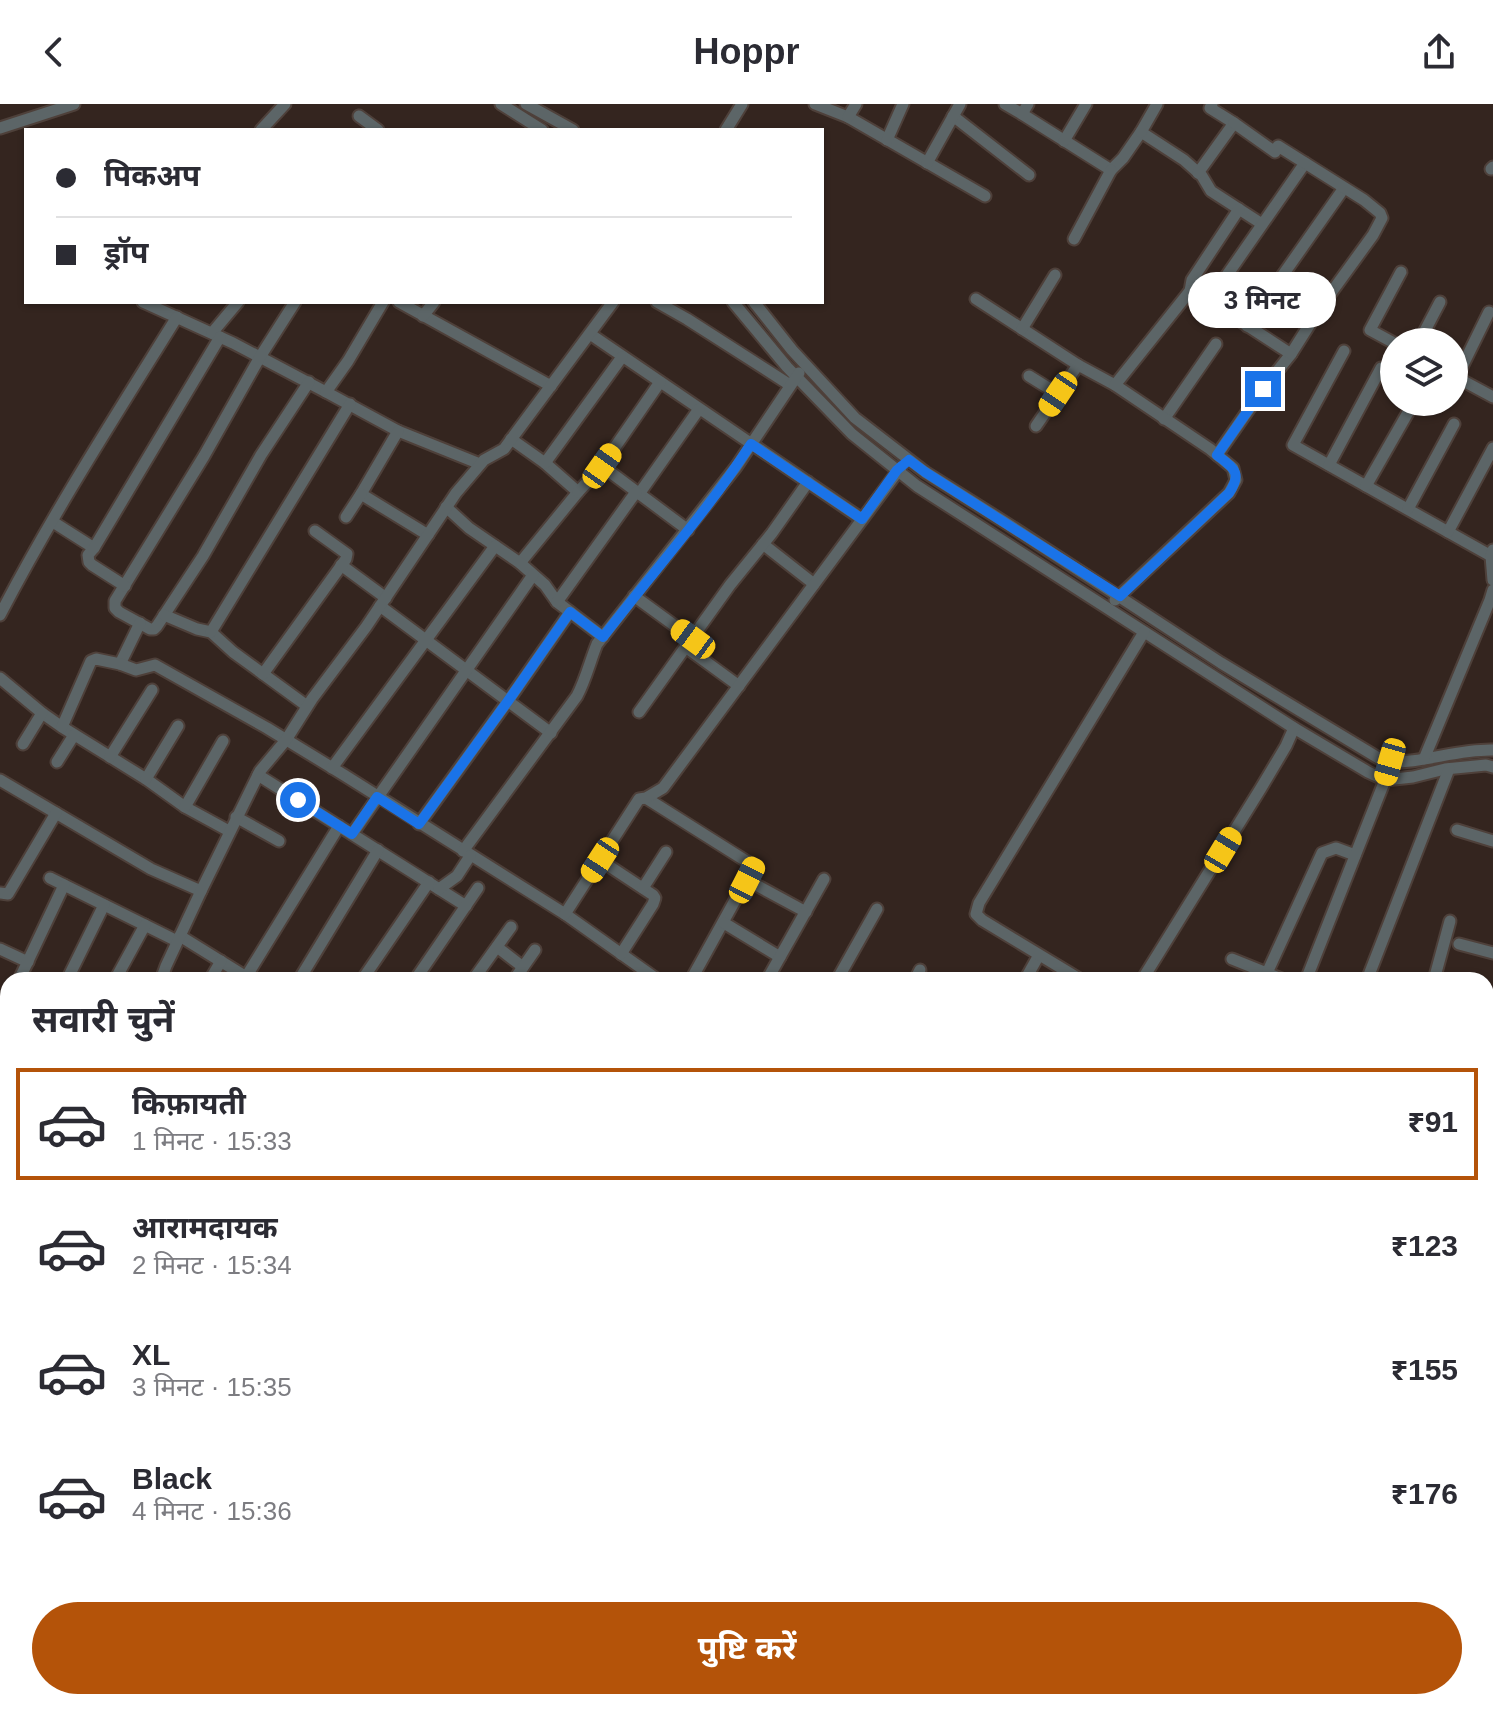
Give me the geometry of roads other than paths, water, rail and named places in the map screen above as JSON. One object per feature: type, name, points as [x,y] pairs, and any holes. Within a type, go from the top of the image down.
[{"type":"street","points":[[0,128],[74,104]]},
{"type":"street","points":[[263,128],[285,104]]},
{"type":"street","points":[[501,104],[524,125]]},
{"type":"street","points":[[526,104],[569,128]]},
{"type":"street","points":[[727,128],[742,104]]},
{"type":"street","points":[[815,104],[848,117],[985,196]]},
{"type":"street","points":[[848,117],[856,104]]},
{"type":"street","points":[[887,140],[903,104]]},
{"type":"street","points":[[927,163],[960,104]]},
{"type":"street","points":[[1005,104],[1025,109],[1064,141],[1111,170]]},
{"type":"street","points":[[1064,141],[1086,104]]},
{"type":"street","points":[[1074,239],[1111,170],[1123,158],[1157,104]]},
{"type":"street","points":[[1209,105],[1275,152],[1278,146],[1364,200],[1382,218],[1291,354],[1217,455]]},
{"type":"street","points":[[359,116],[375,128]]},
{"type":"street","points":[[953,116],[1029,175]]},
{"type":"street","points":[[1198,173],[1234,123]]},
{"type":"street","points":[[1141,132],[1184,160],[1211,191],[1262,224]]},
{"type":"street","points":[[1209,301],[1305,163]]},
{"type":"street","points":[[1247,326],[1344,188]]},
{"type":"street","points":[[1115,385],[1190,291],[1192,280],[1239,209]]},
{"type":"street","points":[[1380,335],[1370,330],[1401,272]]},
{"type":"street","points":[[1022,329],[1055,275]]},
{"type":"street","points":[[1190,291],[1291,354]]},
{"type":"street","points":[[976,299],[1078,365],[1115,385],[1217,455],[1236,473],[1229,493],[1106,608]]},
{"type":"street","points":[[1426,328],[1440,302]]},
{"type":"street","points":[[148,304],[260,357],[398,431],[480,464]]},
{"type":"street","points":[[125,586],[89,562],[88,555],[237,304]]},
{"type":"street","points":[[294,304],[115,601],[119,612],[154,629],[203,556],[261,455],[309,382]]},
{"type":"street","points":[[326,392],[382,304]]},
{"type":"street","points":[[402,304],[551,386]]},
{"type":"street","points":[[423,316],[432,304]]},
{"type":"street","points":[[164,972],[258,775],[383,602],[456,493],[484,460],[504,449],[612,304]]},
{"type":"street","points":[[661,304],[793,381]]},
{"type":"street","points":[[735,304],[793,381],[917,486],[1294,728],[1385,780],[1449,769],[1493,767]]},
{"type":"street","points":[[756,304],[792,350],[855,418],[925,472],[1304,715],[1385,762],[1424,759],[1474,749],[1493,750]]},
{"type":"street","points":[[1468,353],[1489,312]]},
{"type":"street","points":[[0,615],[107,429],[177,317]]},
{"type":"street","points":[[590,334],[862,519]]},
{"type":"street","points":[[1164,419],[1216,344]]},
{"type":"street","points":[[1344,351],[1293,445],[1448,532],[1492,553],[1493,580]]},
{"type":"street","points":[[545,463],[622,357]]},
{"type":"street","points":[[1036,426],[1078,365]]},
{"type":"street","points":[[368,972],[434,886],[457,876],[466,853],[582,686],[597,644],[736,467],[793,381],[807,366]]},
{"type":"street","points":[[1329,465],[1380,370]]},
{"type":"street","points":[[1029,376],[1058,394]]},
{"type":"street","points":[[520,563],[602,466],[660,382]]},
{"type":"street","points":[[1468,383],[1493,397]]},
{"type":"street","points":[[211,632],[350,404]]},
{"type":"street","points":[[557,602],[699,409]]},
{"type":"street","points":[[1366,486],[1406,416]]},
{"type":"street","points":[[1408,509],[1454,424]]},
{"type":"street","points":[[346,517],[398,431]]},
{"type":"street","points":[[511,439],[578,492]]},
{"type":"street","points":[[1448,532],[1493,448]]},
{"type":"street","points":[[565,914],[639,799],[663,788],[897,470],[909,460]]},
{"type":"street","points":[[602,466],[688,530]]},
{"type":"street","points":[[639,712],[808,482]]},
{"type":"street","points":[[361,494],[428,535]]},
{"type":"street","points":[[446,507],[469,528],[520,563],[545,585],[557,602],[603,637]]},
{"type":"street","points":[[53,522],[94,548]]},
{"type":"street","points":[[263,674],[347,554],[315,531]]},
{"type":"street","points":[[763,544],[814,584]]},
{"type":"street","points":[[332,768],[495,546]]},
{"type":"street","points":[[341,565],[427,641],[551,733]]},
{"type":"street","points":[[352,834],[533,575]]},
{"type":"street","points":[[1424,759],[1493,590]]},
{"type":"street","points":[[634,596],[739,686]]},
{"type":"street","points":[[419,824],[570,612]]},
{"type":"street","points":[[164,615],[211,632],[233,652],[307,706]]},
{"type":"street","points":[[120,664],[140,623]]},
{"type":"street","points":[[1068,972],[976,914],[979,903],[1144,632]]},
{"type":"street","points":[[62,727],[91,661],[96,659],[136,670],[155,665],[332,768],[565,914],[647,972]]},
{"type":"street","points":[[0,678],[62,727],[185,807],[229,831]]},
{"type":"street","points":[[110,757],[152,690]]},
{"type":"street","points":[[23,744],[42,713]]},
{"type":"street","points":[[146,779],[178,726]]},
{"type":"street","points":[[1147,972],[1261,788],[1294,728]]},
{"type":"street","points":[[57,762],[74,735]]},
{"type":"street","points":[[185,807],[223,741]]},
{"type":"street","points":[[1309,972],[1390,762]]},
{"type":"street","points":[[1370,972],[1449,769]]},
{"type":"street","points":[[258,775],[466,906]]},
{"type":"street","points":[[0,798],[4,782],[151,869],[201,891]]},
{"type":"street","points":[[646,798],[754,866],[696,972]]},
{"type":"street","points":[[0,893],[8,894],[56,813]]},
{"type":"street","points":[[236,817],[279,841]]},
{"type":"street","points":[[253,972],[339,826]]},
{"type":"street","points":[[1457,830],[1493,841]]},
{"type":"street","points":[[1267,972],[1322,853],[1336,848],[1355,855]]},
{"type":"street","points":[[304,972],[378,850]]},
{"type":"street","points":[[643,888],[666,852]]},
{"type":"street","points":[[600,860],[653,895],[654,901],[621,954]]},
{"type":"street","points":[[50,878],[145,925],[179,938],[239,972]]},
{"type":"street","points":[[772,972],[824,879]]},
{"type":"street","points":[[747,880],[806,912]]},
{"type":"street","points":[[23,972],[64,885]]},
{"type":"street","points":[[421,972],[478,888]]},
{"type":"street","points":[[71,972],[104,905]]},
{"type":"street","points":[[842,972],[877,909]]},
{"type":"street","points":[[1436,972],[1450,921]]},
{"type":"street","points":[[724,923],[780,957]]},
{"type":"street","points":[[119,972],[145,925]]},
{"type":"street","points":[[479,972],[511,927]]},
{"type":"street","points":[[1459,944],[1493,953]]},
{"type":"street","points":[[497,947],[523,967]]},
{"type":"street","points":[[0,949],[28,962]]},
{"type":"street","points":[[520,972],[535,950]]},
{"type":"street","points":[[1029,972],[1039,955]]},
{"type":"street","points":[[1232,959],[1264,972]]},
{"type":"street","points":[[215,972],[221,961]]}]
